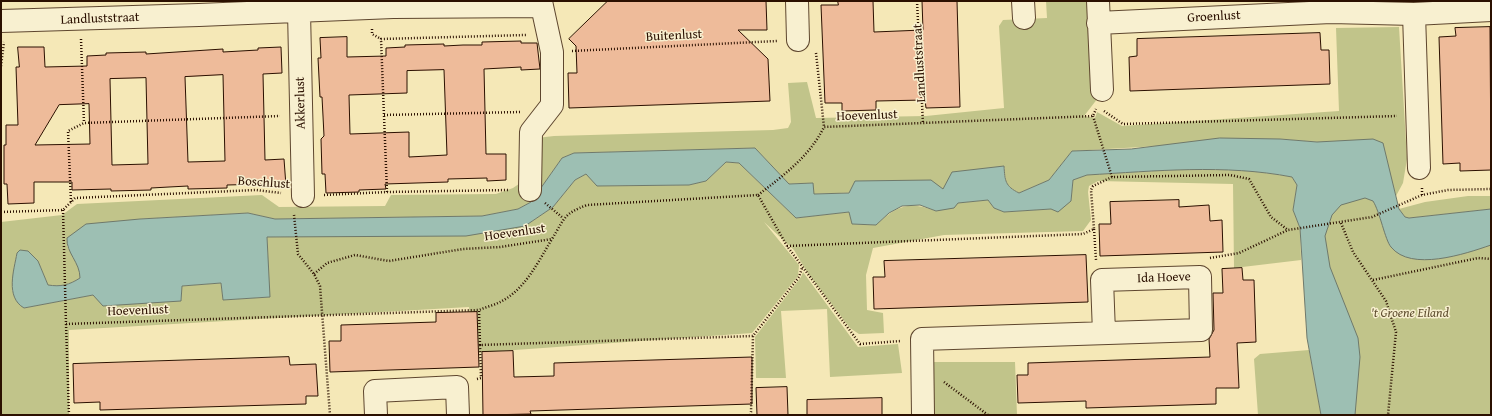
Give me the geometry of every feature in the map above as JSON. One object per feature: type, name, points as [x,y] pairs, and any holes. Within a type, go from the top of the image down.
[{"type":"street","points":[[797,1],[798,40]]},
{"type":"street","points":[[1098,1],[1100,99]]},
{"type":"street","name":"Landluststraat","points":[[1,22],[80,20],[199,8],[299,11],[393,4],[542,4],[550,43],[552,105],[531,132],[530,190]]},
{"type":"street","name":"Groenlust","points":[[1098,24],[1331,6],[1414,14],[1491,10]]},
{"type":"street","name":"Akkerlust","points":[[298,205],[301,115],[299,11]]},
{"type":"street","points":[[1414,14],[1419,168]]},
{"type":"street","name":"Ida Hoeve","points":[[922,339],[1201,330],[1200,277],[1102,280]]},
{"type":"street","points":[[1102,280],[1104,333]]},
{"type":"street","points":[[922,339],[923,415]]},
{"type":"street","points":[[376,415],[375,391],[457,387],[458,415]]},
{"type":"path","name":"Landluststraat","points":[[917,1],[923,124]]},
{"type":"path","points":[[80,20],[84,123]]},
{"type":"path","name":"Buitenlust","points":[[384,115],[382,39],[550,43],[798,40]]},
{"type":"path","points":[[798,40],[817,54],[824,127]]},
{"type":"path","points":[[1112,177],[1093,116],[1100,99],[1123,124],[1417,116]]},
{"type":"path","points":[[387,192],[384,115],[546,111]]},
{"type":"path","points":[[71,203],[68,131],[84,123],[301,115]]},
{"type":"path","name":"Hoevenlust","points":[[66,324],[479,310],[502,301],[517,290],[531,274],[563,218],[572,211],[587,205],[758,195],[787,173],[815,144],[824,127],[1093,116]]},
{"type":"path","points":[[1419,168],[1422,195]]},
{"type":"path","points":[[1102,280],[1095,259],[1091,190],[1097,182],[1112,177],[1230,175],[1249,179],[1271,218],[1288,230]]},
{"type":"path","points":[[1200,277],[1207,258],[1239,253],[1288,230],[1372,217],[1422,195],[1448,190],[1491,189]]},
{"type":"path","name":"Boschlust","points":[[63,210],[75,198],[256,190],[298,205],[387,192],[530,190]]},
{"type":"path","points":[[758,195],[787,246],[802,268],[860,344],[922,339]]},
{"type":"path","points":[[298,205],[296,242],[298,254],[314,274],[320,286],[330,415]]},
{"type":"path","points":[[1,212],[63,210],[69,415]]},
{"type":"path","points":[[1341,223],[1353,252],[1386,301],[1396,332],[1388,415]]},
{"type":"path","points":[[787,246],[1083,234],[1094,229]]},
{"type":"path","name":"Hoevenlust","points":[[314,274],[327,263],[355,255],[389,261],[463,249],[500,247],[552,239]]},
{"type":"path","points":[[1373,280],[1478,258],[1491,259]]},
{"type":"path","points":[[750,415],[752,336],[799,277],[802,268]]},
{"type":"path","points":[[457,387],[481,378],[479,310]]},
{"type":"path","points":[[480,345],[752,336]]},
{"type":"path","points":[[922,370],[928,370],[988,415]]},
{"type":"green space","points":[[1046,1],[1092,1],[1098,98],[1084,116],[1095,118],[1097,112],[1122,126],[1339,111],[1336,28],[1399,27],[1407,159],[1403,183],[1396,196],[1392,183],[1317,142],[1280,139],[1072,151],[1049,180],[1019,193],[1008,185],[1004,166],[943,189],[813,194],[813,183],[789,184],[755,148],[574,153],[562,158],[531,202],[518,209],[482,216],[275,219],[248,213],[140,219],[67,246],[80,269],[80,278],[65,285],[48,285],[38,261],[17,253],[12,290],[24,308],[93,295],[181,301],[182,286],[221,283],[223,300],[269,297],[267,237],[525,226],[553,207],[575,180],[586,174],[598,186],[689,185],[706,181],[726,162],[739,163],[796,218],[849,212],[852,224],[876,225],[897,209],[911,206],[918,206],[936,211],[958,203],[988,200],[994,208],[1004,212],[1051,209],[1071,201],[1073,180],[1087,175],[1164,170],[1216,170],[1267,173],[1292,177],[1297,185],[1293,210],[1300,228],[1301,260],[1234,268],[1233,184],[1098,181],[1089,186],[1088,192],[1091,220],[1083,231],[944,235],[873,248],[866,275],[867,310],[883,313],[884,333],[859,334],[850,328],[807,272],[794,250],[764,222],[799,265],[798,276],[752,333],[473,353],[469,307],[69,330],[69,415],[1,415],[1,222],[62,215],[77,204],[262,195],[279,207],[385,206],[391,195],[496,194],[513,188],[535,173],[537,138],[554,136],[773,130],[788,128],[791,122],[788,83],[807,82],[816,118],[926,116],[1004,108],[999,26],[1003,20],[1047,18]]},
{"type":"green space","name":"'t Groene Eiland","points":[[1379,190],[1402,232],[1491,230],[1491,415],[1340,415],[1317,200]]},
{"type":"green space","points":[[1468,196],[1491,196],[1491,209],[1409,218],[1405,217],[1399,209],[1425,202]]},
{"type":"green space","points":[[803,272],[858,347],[898,344],[902,373],[830,377],[827,309],[781,311],[786,378],[756,378],[755,337],[801,277]]},
{"type":"green space","points":[[1309,350],[1321,415],[1258,415],[1254,359],[1260,354]]},
{"type":"green space","points":[[929,362],[1015,362],[1017,415],[932,415]]},
{"type":"water","points":[[1220,138],[1280,139],[1317,142],[1373,139],[1383,143],[1399,209],[1405,217],[1409,218],[1491,209],[1491,245],[1467,253],[1439,259],[1425,260],[1411,258],[1400,254],[1391,247],[1373,201],[1365,198],[1341,205],[1332,215],[1325,236],[1330,267],[1358,338],[1360,357],[1355,415],[1321,415],[1307,338],[1300,228],[1293,210],[1297,185],[1292,177],[1267,173],[1216,170],[1164,170],[1087,175],[1073,180],[1071,201],[1058,212],[1051,209],[1004,212],[994,208],[988,200],[958,203],[954,208],[936,211],[920,205],[902,206],[889,213],[876,225],[852,224],[849,212],[796,218],[739,163],[726,162],[706,181],[689,185],[597,186],[586,174],[575,180],[553,207],[525,226],[466,236],[267,237],[270,297],[223,300],[221,283],[182,286],[181,301],[103,306],[93,295],[24,308],[14,297],[12,283],[17,253],[20,250],[28,251],[38,261],[48,285],[65,285],[80,278],[78,267],[67,243],[67,238],[86,224],[140,219],[248,213],[275,219],[482,216],[518,209],[531,202],[562,158],[574,153],[755,148],[789,184],[813,183],[814,194],[849,193],[855,181],[931,180],[943,189],[952,172],[1004,166],[1008,185],[1019,193],[1049,180],[1072,151],[1131,149]]},
{"type":"building","points":[[608,1],[766,1],[767,30],[738,30],[768,59],[770,101],[569,108],[568,73],[577,73],[576,46],[569,39]]},
{"type":"building","points":[[838,1],[873,1],[874,32],[923,30],[922,1],[957,1],[960,107],[926,108],[925,100],[876,101],[876,110],[842,111],[842,103],[825,103],[821,5],[838,5]]},
{"type":"building","points":[[1490,27],[1491,170],[1460,171],[1460,163],[1443,164],[1439,37],[1456,36],[1455,28]]},
{"type":"building","points":[[1320,33],[1321,50],[1329,50],[1330,84],[1130,91],[1129,57],[1137,56],[1137,39]]},
{"type":"building","points":[[347,37],[347,57],[386,56],[386,48],[405,47],[405,45],[482,45],[482,42],[521,41],[521,43],[537,43],[540,69],[521,70],[521,67],[484,69],[486,154],[506,154],[506,180],[487,181],[487,178],[448,179],[448,182],[385,184],[386,189],[326,193],[325,174],[322,174],[321,139],[324,136],[318,58],[321,58],[320,38]],"holes":[[[444,70],[447,155],[409,157],[409,132],[350,134],[349,95],[407,93],[407,71]]]},
{"type":"building","points":[[18,47],[44,47],[45,67],[87,66],[87,56],[106,55],[106,53],[146,52],[146,54],[223,49],[223,52],[281,47],[282,73],[263,74],[265,160],[284,159],[286,186],[265,186],[265,184],[227,185],[227,188],[188,189],[188,186],[151,188],[151,190],[111,191],[111,189],[72,190],[72,182],[34,182],[34,203],[8,204],[7,184],[4,184],[4,145],[6,145],[6,125],[18,125],[16,67],[19,67]],"holes":[[[223,75],[225,161],[188,162],[185,77]],[[146,78],[148,164],[112,165],[110,79]],[[89,104],[90,144],[35,145],[59,105]]]},
{"type":"building","points":[[1179,200],[1179,207],[1209,205],[1210,221],[1222,220],[1223,252],[1100,256],[1099,224],[1111,224],[1110,202]]},
{"type":"building","points":[[1086,255],[1088,302],[874,309],[873,277],[885,277],[884,261]]},
{"type":"building","points":[[1242,268],[1243,280],[1254,280],[1256,342],[1237,343],[1239,388],[1216,388],[1216,404],[1086,408],[1086,401],[1018,403],[1017,375],[1028,375],[1028,363],[1210,357],[1209,339],[1214,330],[1213,293],[1223,293],[1222,269]]},
{"type":"building","points":[[477,312],[479,367],[330,372],[329,341],[341,341],[341,325],[436,322],[436,313]]},
{"type":"building","points":[[513,351],[514,377],[554,376],[554,363],[752,357],[752,404],[530,411],[531,414],[483,415],[482,352]]},
{"type":"building","points":[[289,357],[290,365],[316,364],[318,396],[306,396],[306,404],[100,410],[100,402],[74,403],[73,364]]},
{"type":"building","points":[[787,387],[788,415],[757,415],[756,388]]},
{"type":"building","points":[[882,398],[882,415],[807,415],[807,400]]}]
